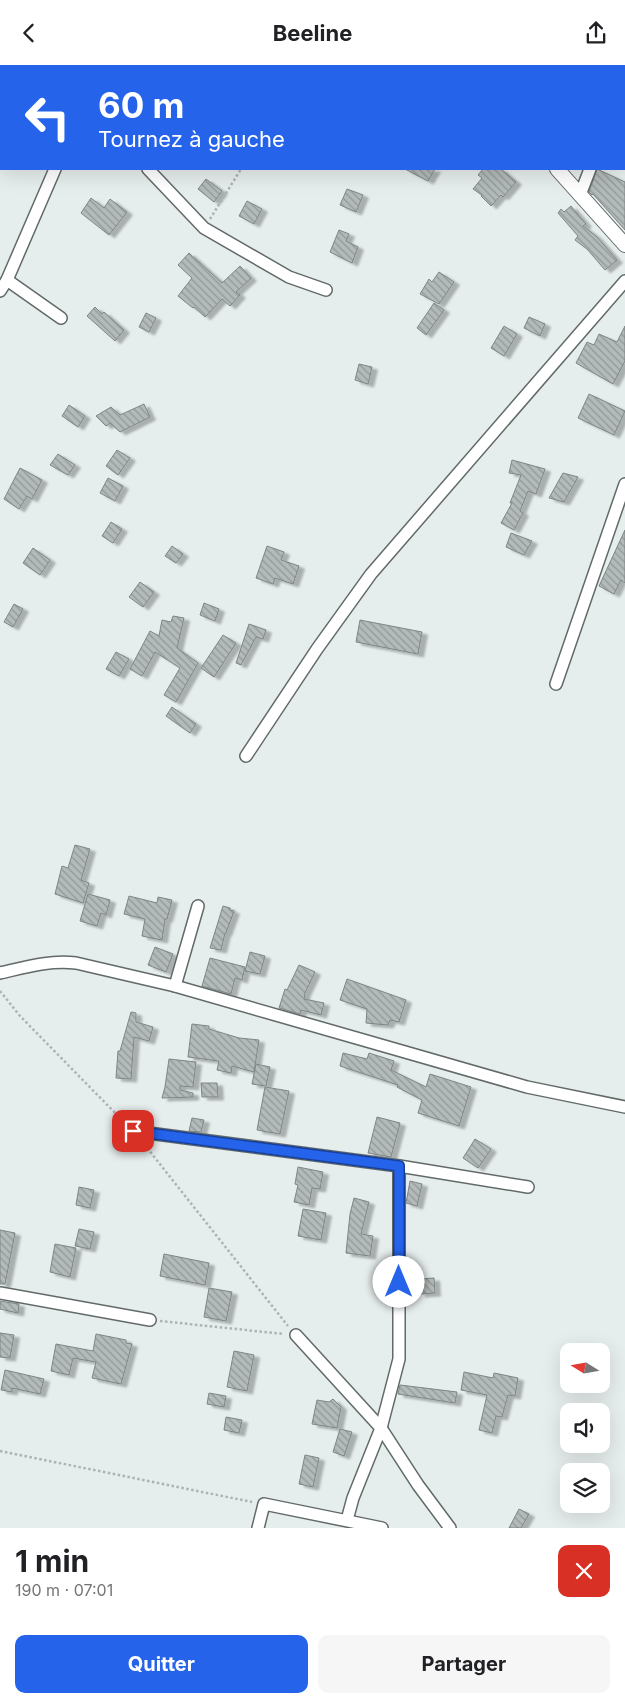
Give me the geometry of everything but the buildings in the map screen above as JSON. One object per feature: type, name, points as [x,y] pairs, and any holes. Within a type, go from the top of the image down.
[{"type":"street","points":[[0,291],[7,280],[55,170]]},
{"type":"street","points":[[149,170],[204,228],[289,277],[326,290]]},
{"type":"street","points":[[557,170],[625,245]]},
{"type":"street","points":[[580,195],[590,170]]},
{"type":"street","points":[[7,280],[61,318]]},
{"type":"street","points":[[246,756],[317,649],[371,574],[625,281]]},
{"type":"street","points":[[556,684],[625,484]]},
{"type":"street","points":[[175,986],[198,906]]},
{"type":"street","points":[[0,973],[48,962],[76,963],[175,986],[527,1087],[625,1107]]},
{"type":"street","points":[[133,1131],[399,1166],[528,1187]]},
{"type":"street","points":[[347,1521],[353,1498],[381,1428],[399,1359],[399,1166]]},
{"type":"street","points":[[0,1293],[150,1320]]},
{"type":"street","points":[[296,1335],[381,1428],[418,1485],[450,1528]]},
{"type":"street","points":[[258,1528],[264,1504],[382,1528]]},
{"type":"path","points":[[204,228],[240,170]]},
{"type":"path","points":[[0,991],[20,1016],[133,1131],[296,1335]]},
{"type":"path","points":[[150,1320],[296,1335]]},
{"type":"path","points":[[0,1451],[264,1504]]},
{"type":"route","points":[[133,1131],[399,1166],[399,1282]]}]
